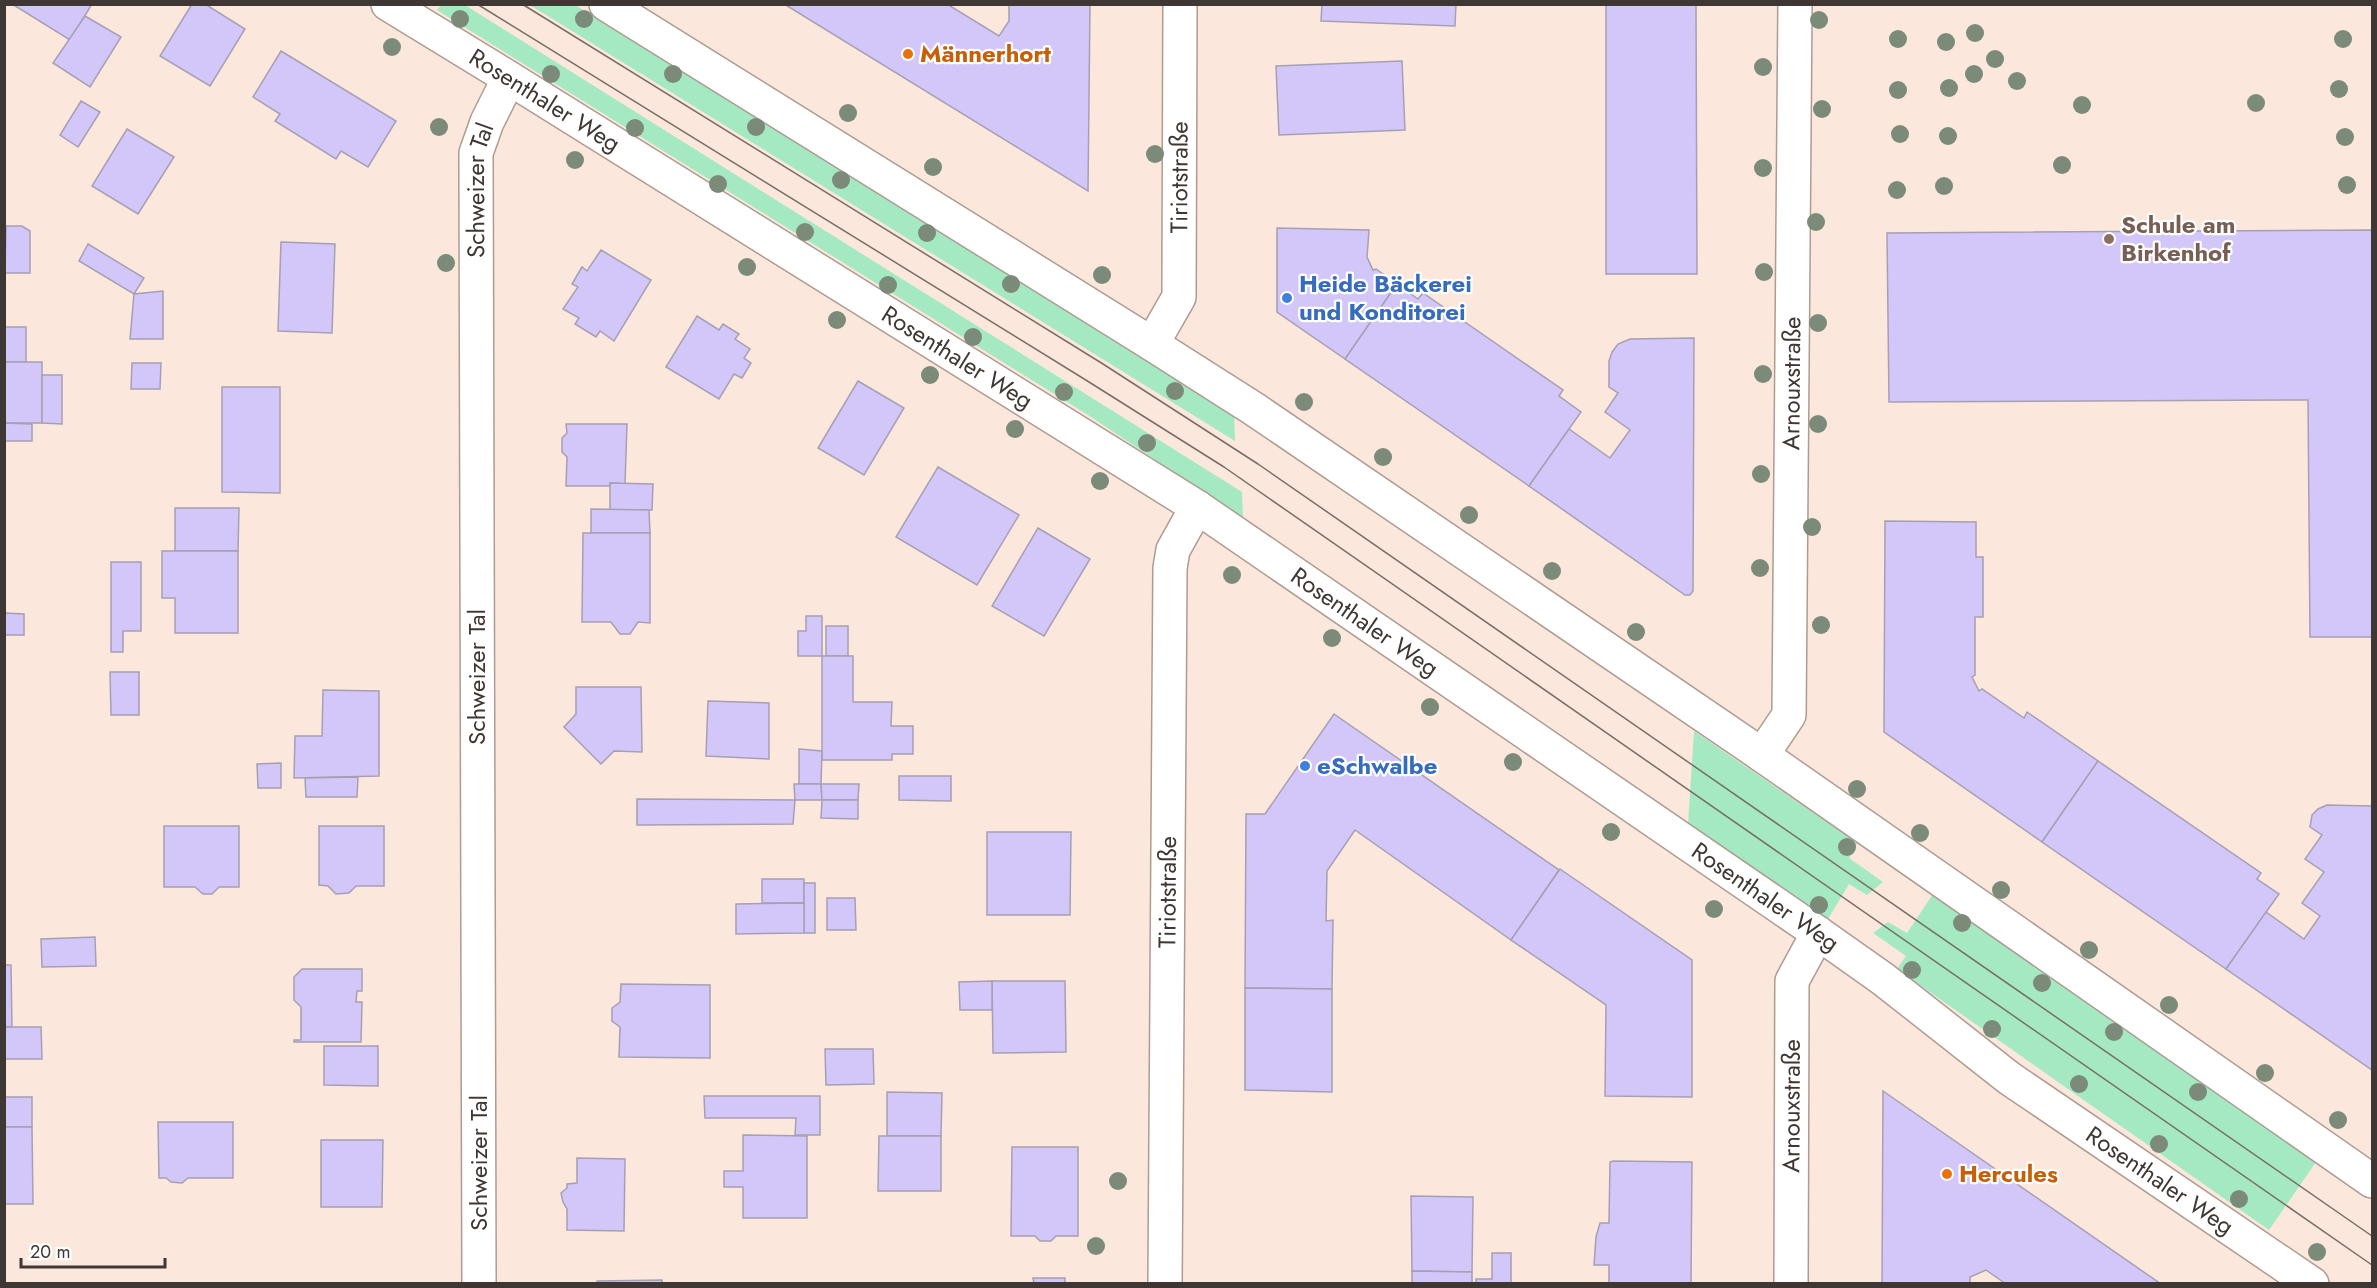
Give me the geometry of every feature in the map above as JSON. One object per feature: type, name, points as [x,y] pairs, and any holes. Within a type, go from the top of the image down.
[{"type":"main road","name":"Rosenthaler Weg","points":[[388,4],[1197,507],[1818,933],[1883,979],[2008,1078],[2312,1284]]},
{"type":"main road","points":[[606,4],[1152,344],[1263,416],[1762,755],[2373,1181]]},
{"type":"main road","name":"Tiriotstraße","points":[[1152,344],[1179,297],[1180,4]]},
{"type":"main road","name":"Arnouxstraße","points":[[1762,755],[1789,715],[1795,4]]},
{"type":"main road","name":"Schweizer Tal","points":[[479,1284],[476,153],[487,122],[509,78]]},
{"type":"main road","name":"Tiriotstraße","points":[[1165,1284],[1170,568],[1173,550],[1197,507]]},
{"type":"main road","name":"Arnouxstraße","points":[[1791,1284],[1792,981],[1818,933]]},
{"type":"green space","points":[[441,5],[465,5],[1242,492],[1243,518],[1088,415],[437,10]]},
{"type":"green space","points":[[530,5],[575,5],[1091,321],[1234,412],[1235,441]]},
{"type":"green space","points":[[1694,731],[1857,843],[1849,858],[1883,882],[1867,895],[1849,884],[1828,919],[1688,825]]},
{"type":"green space","points":[[1933,894],[2316,1162],[2269,1230],[1897,969],[1906,956],[1873,933],[1888,922],[1907,933]]},
{"type":"building","points":[[12,4],[92,4],[70,40]]},
{"type":"building","points":[[192,4],[205,4],[245,29],[210,86],[160,56]]},
{"type":"building","points":[[784,4],[947,4],[999,36],[1009,21],[1009,4],[1090,4],[1088,191]]},
{"type":"building","points":[[1322,4],[1456,4],[1455,26],[1321,21]]},
{"type":"building","points":[[1606,4],[1696,4],[1697,274],[1606,274]]},
{"type":"building","points":[[85,16],[121,37],[90,87],[53,63]]},
{"type":"building","points":[[281,51],[396,121],[368,167],[341,151],[336,159],[275,121],[280,114],[253,97]]},
{"type":"building","points":[[1402,61],[1405,130],[1279,135],[1276,66]]},
{"type":"building","points":[[81,101],[100,112],[78,147],[60,135]]},
{"type":"building","points":[[127,129],[174,157],[138,214],[92,186]]},
{"type":"building","points":[[6,226],[22,226],[30,231],[30,273],[5,273]]},
{"type":"building","points":[[1277,228],[1369,230],[1367,257],[1373,270],[1376,269],[1397,284],[1345,359],[1277,312]]},
{"type":"building","points":[[2372,230],[2372,637],[2310,637],[2308,400],[1889,402],[1887,233]]},
{"type":"building","points":[[281,242],[335,244],[332,333],[278,331]]},
{"type":"building","points":[[88,244],[144,278],[134,294],[79,261]]},
{"type":"building","points":[[601,250],[651,280],[614,341],[600,331],[596,337],[575,324],[579,318],[563,309],[578,287],[572,284],[582,267],[587,271]]},
{"type":"building","points":[[1397,284],[1418,299],[1423,293],[1563,390],[1559,396],[1581,412],[1529,486],[1345,359]]},
{"type":"building","points":[[163,291],[163,339],[130,339],[134,294]]},
{"type":"building","points":[[697,316],[719,330],[723,324],[739,334],[735,339],[750,349],[744,358],[751,363],[742,378],[734,374],[719,399],[666,367]]},
{"type":"building","points":[[4,327],[26,327],[26,362],[4,362]]},
{"type":"building","points":[[1694,338],[1693,591],[1690,595],[1685,595],[1529,486],[1569,429],[1610,458],[1630,430],[1605,412],[1618,393],[1609,387],[1609,361],[1618,344],[1630,339]]},
{"type":"building","points":[[4,362],[42,362],[42,423],[4,423]]},
{"type":"building","points":[[132,363],[161,363],[160,389],[131,389]]},
{"type":"building","points":[[42,375],[62,375],[62,424],[42,423]]},
{"type":"building","points":[[858,381],[904,408],[864,475],[818,448]]},
{"type":"building","points":[[222,387],[280,387],[280,493],[222,492]]},
{"type":"building","points":[[4,423],[32,424],[32,441],[4,441]]},
{"type":"building","points":[[566,424],[627,424],[625,484],[566,486],[567,457],[562,452],[562,438],[567,433]]},
{"type":"building","points":[[938,467],[1019,515],[977,585],[896,537]]},
{"type":"building","points":[[610,483],[653,484],[652,510],[610,510]]},
{"type":"building","points":[[175,508],[239,508],[238,551],[175,551]]},
{"type":"building","points":[[591,509],[649,510],[650,533],[591,533]]},
{"type":"building","points":[[1885,521],[1976,522],[1976,557],[1983,557],[1983,617],[1975,617],[1975,675],[1972,677],[1979,691],[1982,689],[2024,718],[2027,712],[2098,761],[2042,842],[1884,732]]},
{"type":"building","points":[[1038,528],[1090,559],[1044,636],[992,606]]},
{"type":"building","points":[[583,533],[650,533],[650,623],[638,622],[630,634],[620,634],[611,622],[582,622]]},
{"type":"building","points":[[162,551],[238,551],[238,633],[175,633],[175,598],[162,598]]},
{"type":"building","points":[[111,562],[141,562],[141,631],[123,631],[123,652],[111,652]]},
{"type":"building","points":[[4,613],[24,614],[24,635],[4,635]]},
{"type":"building","points":[[806,616],[822,616],[822,656],[798,656],[798,631],[806,631]]},
{"type":"building","points":[[826,626],[848,626],[848,656],[826,656]]},
{"type":"building","points":[[822,656],[853,656],[853,702],[892,702],[891,726],[913,726],[913,754],[892,754],[892,760],[822,760]]},
{"type":"building","points":[[110,672],[139,672],[139,715],[111,715]]},
{"type":"building","points":[[576,687],[641,687],[642,752],[614,751],[601,764],[564,727],[576,714]]},
{"type":"building","points":[[323,690],[379,691],[379,776],[294,778],[295,736],[322,736]]},
{"type":"building","points":[[708,701],[769,703],[769,759],[706,756]]},
{"type":"building","points":[[1334,714],[1559,870],[1511,940],[1355,830],[1327,871],[1326,921],[1333,920],[1332,989],[1245,988],[1246,814],[1265,814]]},
{"type":"building","points":[[799,749],[822,751],[821,784],[799,784]]},
{"type":"building","points":[[2098,761],[2261,873],[2257,879],[2279,894],[2226,969],[2042,842]]},
{"type":"building","points":[[281,763],[281,788],[258,788],[257,764]]},
{"type":"building","points":[[899,776],[951,776],[951,801],[899,800]]},
{"type":"building","points":[[358,777],[357,797],[306,797],[305,778]]},
{"type":"building","points":[[794,784],[821,784],[822,800],[795,800]]},
{"type":"building","points":[[821,784],[859,784],[858,800],[822,800]]},
{"type":"building","points":[[637,799],[795,800],[793,824],[637,825]]},
{"type":"building","points":[[822,800],[858,800],[858,819],[821,818]]},
{"type":"building","points":[[2327,805],[2372,806],[2372,1070],[2226,969],[2266,912],[2304,939],[2320,916],[2302,903],[2324,872],[2305,859],[2322,835],[2310,827],[2312,815]]},
{"type":"building","points":[[164,826],[239,826],[239,887],[219,887],[212,894],[203,894],[195,887],[164,887]]},
{"type":"building","points":[[319,826],[384,826],[384,886],[356,886],[349,893],[336,894],[328,886],[319,885]]},
{"type":"building","points":[[987,832],[1071,832],[1070,915],[987,915]]},
{"type":"building","points":[[1560,869],[1692,960],[1692,1097],[1605,1096],[1606,1005],[1511,940]]},
{"type":"building","points":[[762,879],[804,879],[804,903],[762,903]]},
{"type":"building","points":[[804,883],[815,883],[815,933],[804,933]]},
{"type":"building","points":[[827,898],[855,898],[856,930],[827,930]]},
{"type":"building","points":[[804,903],[804,933],[736,934],[736,904]]},
{"type":"building","points":[[95,937],[96,966],[42,967],[41,939]]},
{"type":"building","points":[[4,965],[11,965],[12,1027],[4,1027]]},
{"type":"building","points":[[302,969],[362,969],[362,991],[357,991],[356,1002],[362,1002],[361,1042],[294,1042],[294,1040],[301,1040],[301,1007],[294,1000],[294,977]]},
{"type":"building","points":[[992,981],[1065,981],[1066,1052],[993,1053]]},
{"type":"building","points":[[992,981],[992,1010],[960,1010],[959,982]]},
{"type":"building","points":[[621,984],[710,985],[710,1058],[619,1057],[620,1027],[612,1021],[612,1008],[620,1002]]},
{"type":"building","points":[[1245,988],[1332,989],[1332,1092],[1245,1090]]},
{"type":"building","points":[[4,1027],[41,1027],[42,1059],[4,1059]]},
{"type":"building","points":[[324,1046],[378,1046],[378,1086],[324,1085]]},
{"type":"building","points":[[825,1049],[873,1049],[874,1084],[826,1085]]},
{"type":"building","points":[[1883,1091],[2161,1284],[2006,1284],[1986,1270],[1970,1277],[1970,1284],[1882,1284]]},
{"type":"building","points":[[887,1092],[942,1093],[941,1136],[887,1136]]},
{"type":"building","points":[[704,1096],[820,1096],[820,1135],[795,1135],[796,1118],[705,1118]]},
{"type":"building","points":[[4,1097],[32,1097],[32,1127],[4,1127]]},
{"type":"building","points":[[158,1122],[233,1122],[233,1178],[188,1178],[182,1183],[159,1178]]},
{"type":"building","points":[[4,1127],[32,1127],[33,1204],[4,1204]]},
{"type":"building","points":[[743,1135],[807,1136],[807,1218],[743,1218],[743,1187],[724,1187],[724,1171],[743,1171]]},
{"type":"building","points":[[879,1136],[941,1136],[941,1191],[878,1191]]},
{"type":"building","points":[[321,1140],[383,1140],[382,1207],[321,1207]]},
{"type":"building","points":[[1012,1147],[1078,1147],[1078,1236],[1056,1236],[1051,1241],[1040,1241],[1035,1236],[1011,1236]]},
{"type":"building","points":[[577,1158],[625,1159],[624,1231],[567,1230],[567,1209],[561,1193],[567,1188],[567,1184],[577,1183]]},
{"type":"building","points":[[1610,1162],[1692,1162],[1691,1284],[1609,1284],[1609,1265],[1594,1265],[1596,1237],[1600,1223],[1609,1223]]},
{"type":"building","points":[[1411,1196],[1473,1197],[1472,1272],[1412,1271]]},
{"type":"building","points":[[1492,1253],[1511,1253],[1511,1284],[1476,1284],[1476,1279],[1492,1279]]},
{"type":"building","points":[[1412,1271],[1472,1272],[1472,1284],[1412,1284]]},
{"type":"building","points":[[1033,1278],[1065,1278],[1065,1284],[1034,1284]]},
{"type":"building","points":[[662,1280],[662,1284],[597,1284],[597,1281]]},
{"type":"tram line","points":[[477,4],[1224,467],[2372,1265]]},
{"type":"tram line","points":[[522,4],[1103,364],[1258,464],[2372,1236]]},
{"type":"place","name":"Männerhort","points":[[908,54]]},
{"type":"place","name":"Schule am Birkenhof","points":[[2109,239]]},
{"type":"place","name":"Heide Bäckerei und Konditorei","points":[[1287,298]]},
{"type":"place","name":"eSchwalbe","points":[[1305,766]]},
{"type":"place","name":"Hercules","points":[[1947,1174]]}]
